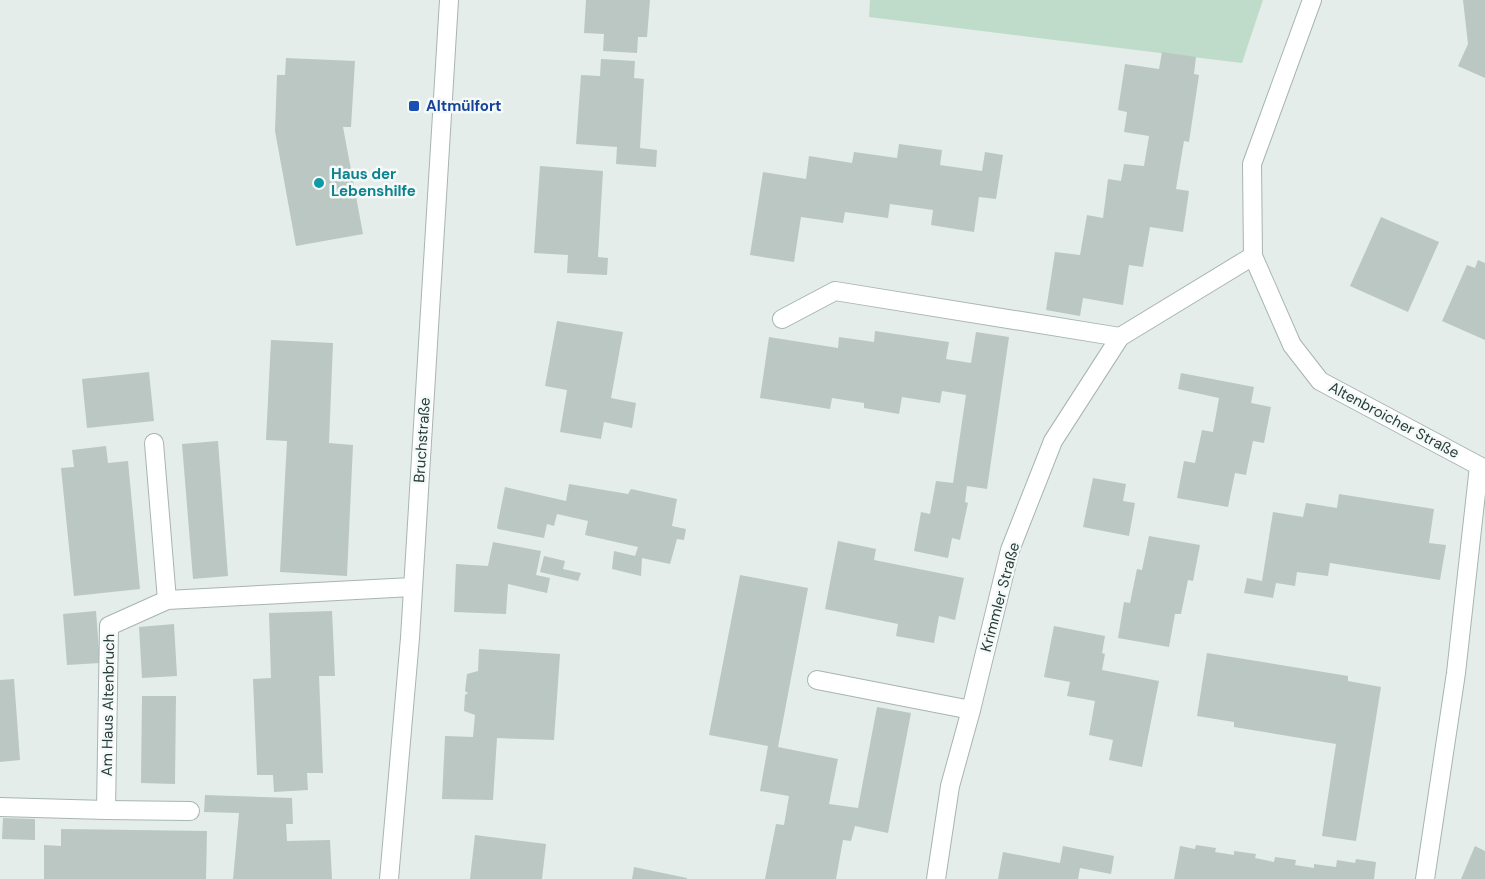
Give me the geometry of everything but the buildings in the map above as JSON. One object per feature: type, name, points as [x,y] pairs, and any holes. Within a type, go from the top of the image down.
[{"type":"street","name":"Bruchstraße","points":[[389,879],[409,650],[449,0]]},
{"type":"street","name":"Altenbroicher Straße","points":[[1312,0],[1252,164],[1253,256],[1292,345],[1320,381],[1482,467],[1456,673],[1425,879]]},
{"type":"street","name":"Krimmler Straße","points":[[936,879],[950,786],[1010,550],[1053,441],[1120,337],[1253,256]]},
{"type":"street","points":[[782,319],[835,291],[1120,337]]},
{"type":"street","points":[[154,443],[166,600]]},
{"type":"street","name":"Am Haus Altenbruch","points":[[106,810],[109,626],[166,600],[412,587]]},
{"type":"street","points":[[817,680],[971,710]]},
{"type":"street","points":[[0,807],[190,811]]},
{"type":"green space","points":[[870,0],[1263,0],[1242,63],[869,17]]},
{"type":"place","name":"Altmülfort","points":[[414,106]]},
{"type":"place","name":"Haus der Lebenshilfe","points":[[319,183]]}]
